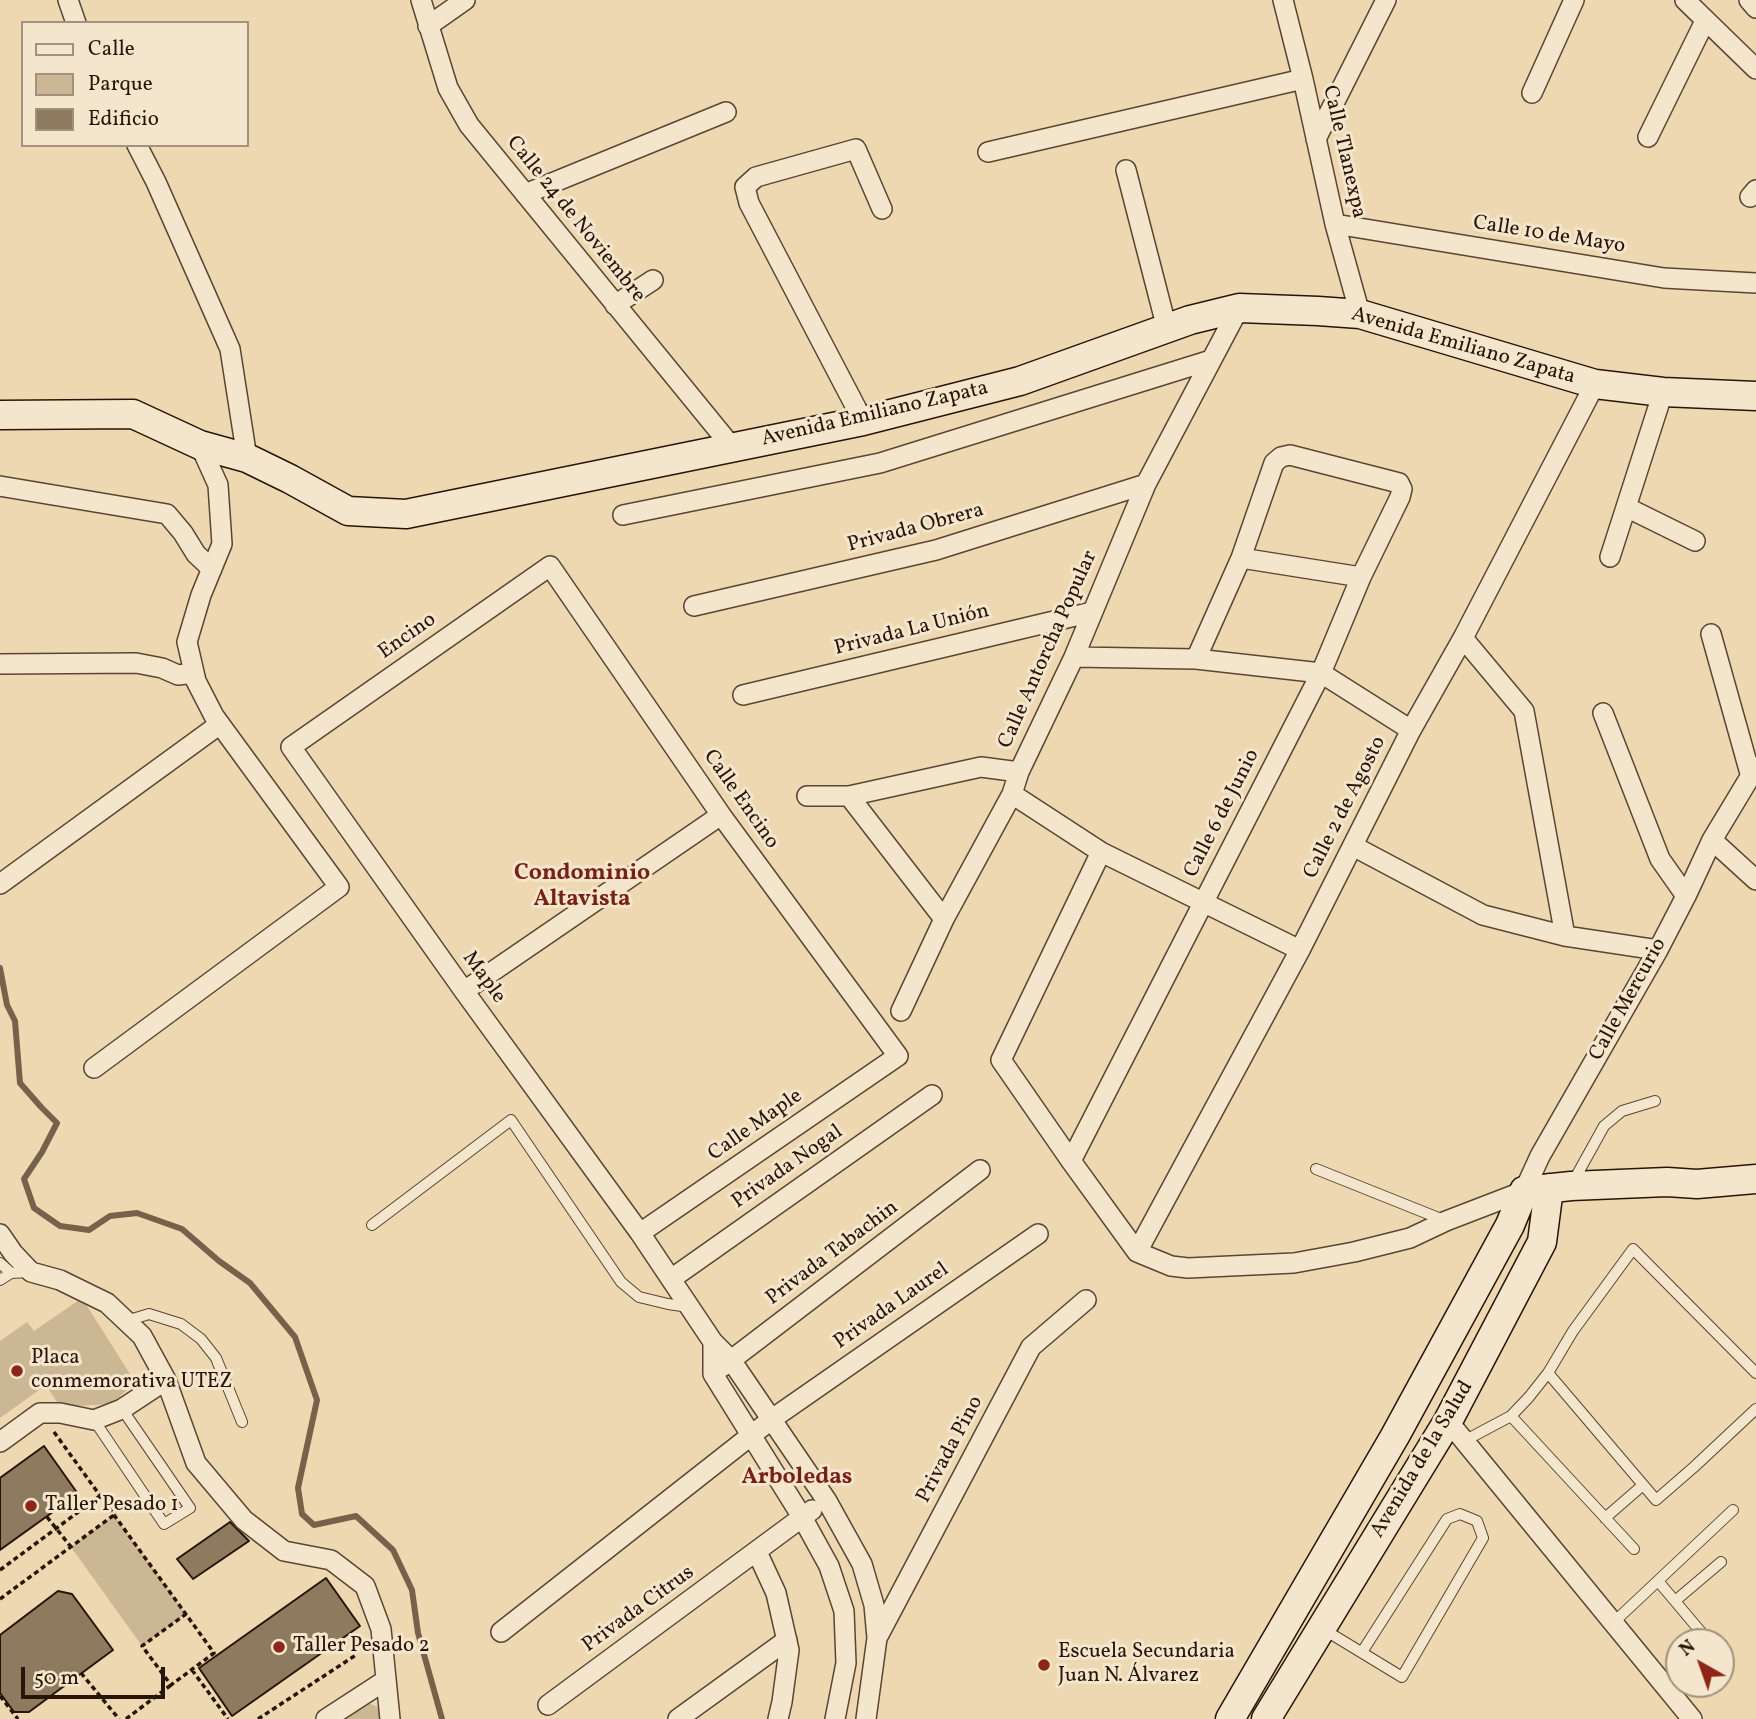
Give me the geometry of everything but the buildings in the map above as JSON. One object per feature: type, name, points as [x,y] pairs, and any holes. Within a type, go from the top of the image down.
[{"type":"main road","name":"Avenida Emiliano Zapata","points":[[0,415],[134,414],[200,445],[247,458],[348,511],[407,514],[863,421],[1020,381],[1190,320],[1238,308],[1360,314],[1595,384],[1663,392],[1756,396]]},
{"type":"main road","points":[[1548,1188],[1667,1182],[1697,1184],[1756,1179]]},
{"type":"main road","name":"Avenida de la Salud","points":[[1266,1719],[1321,1628],[1456,1431],[1542,1242],[1548,1188]]},
{"type":"main road","name":"Avenida de la Salud","points":[[1230,1719],[1395,1437],[1510,1226],[1548,1188]]},
{"type":"street","points":[[68,0],[75,21]]},
{"type":"street","name":"Calle 24 de Noviembre","points":[[421,0],[448,88],[469,125],[732,447]]},
{"type":"street","points":[[428,26],[465,0]]},
{"type":"street","name":"Calle Tlanexpa","points":[[1283,0],[1335,224],[1360,314]]},
{"type":"street","points":[[1316,139],[1386,0]]},
{"type":"street","points":[[1532,93],[1574,0]]},
{"type":"street","points":[[1685,0],[1756,69]]},
{"type":"street","points":[[1749,0],[1756,8]]},
{"type":"street","points":[[1648,137],[1705,22]]},
{"type":"street","points":[[988,152],[1303,79]]},
{"type":"street","points":[[525,194],[726,112]]},
{"type":"street","points":[[138,147],[230,349],[247,458]]},
{"type":"street","points":[[863,421],[749,203],[745,187],[756,177],[856,149],[882,209]]},
{"type":"street","points":[[1126,170],[1167,329]]},
{"type":"street","name":"Calle 10 de Mayo","points":[[1335,224],[1664,278],[1756,283]]},
{"type":"street","points":[[615,305],[653,280]]},
{"type":"street","name":"Calle Antorcha Popular","points":[[901,1011],[944,919],[1012,794],[1019,772],[1074,657],[1146,484],[1238,308]]},
{"type":"street","points":[[623,515],[880,463],[1211,360]]},
{"type":"street","name":"Calle 2 de Agosto","points":[[1137,1252],[1300,950],[1411,730],[1463,638],[1595,384]]},
{"type":"street","points":[[1610,557],[1663,392]]},
{"type":"street","points":[[94,1068],[338,887],[220,724],[194,673],[187,642],[201,595],[222,544],[218,485],[200,445]]},
{"type":"street","name":"Calle 6 de Junio","points":[[1071,1161],[1321,673],[1402,489],[1399,483],[1290,456],[1281,457],[1274,463],[1241,558]]},
{"type":"street","name":"Privada Obrera","points":[[694,606],[936,551],[1146,484]]},
{"type":"street","points":[[0,486],[167,514],[196,554],[212,569]]},
{"type":"street","points":[[1626,507],[1695,541]]},
{"type":"street","points":[[1196,659],[1241,558],[1361,577]]},
{"type":"street","name":"Encino","points":[[291,747],[550,566]]},
{"type":"street","name":"Calle Encino","points":[[550,566],[721,815],[898,1056]]},
{"type":"street","name":"Privada La Unión","points":[[743,695],[1092,611]]},
{"type":"street","points":[[1711,634],[1753,772]]},
{"type":"street","points":[[1463,638],[1524,711],[1565,936]]},
{"type":"street","points":[[1074,657],[1196,659],[1321,673],[1411,730]]},
{"type":"street","points":[[0,664],[136,663],[162,668],[178,675],[194,673]]},
{"type":"street","points":[[1602,713],[1660,859],[1686,896]]},
{"type":"street","points":[[0,884],[220,724]]},
{"type":"street","name":"Maple","points":[[291,747],[640,1233],[713,1342],[732,1360],[827,1501],[862,1564],[874,1605],[877,1638]]},
{"type":"street","points":[[807,796],[849,796],[981,767],[1019,772]]},
{"type":"street","name":"Calle Mercurio","points":[[1548,1188],[1540,1156],[1658,950],[1712,840],[1753,772]]},
{"type":"street","points":[[1012,794],[1101,852],[1300,950]]},
{"type":"street","points":[[849,796],[944,919]]},
{"type":"street","points":[[464,991],[721,815]]},
{"type":"street","points":[[1712,840],[1756,880]]},
{"type":"street","points":[[1353,846],[1483,915],[1565,936],[1658,950]]},
{"type":"street","points":[[1101,852],[1001,1060],[1137,1252],[1164,1264],[1188,1268],[1294,1263],[1410,1238],[1446,1221],[1548,1188]]},
{"type":"street","name":"Calle Maple","points":[[640,1233],[898,1056]]},
{"type":"street","name":"Privada Nogal","points":[[671,1279],[932,1095]]},
{"type":"street","name":"Privada Tabachin","points":[[713,1374],[980,1170]]},
{"type":"street","points":[[0,1234],[31,1272],[60,1280],[107,1303],[142,1336],[166,1380],[196,1463],[244,1520],[284,1551],[331,1560],[365,1586],[381,1629],[390,1719]]},
{"type":"street","name":"Privada Laurel","points":[[750,1436],[1038,1234]]},
{"type":"street","name":"Privada Pino","points":[[877,1638],[1031,1347],[1086,1300]]},
{"type":"street","points":[[713,1342],[713,1374],[802,1517],[829,1566],[844,1611],[846,1663],[835,1719]]},
{"type":"street","points":[[0,1441],[40,1412],[94,1420],[122,1409],[166,1380]]},
{"type":"street","points":[[1456,1431],[1692,1719]]},
{"type":"street","points":[[501,1632],[750,1436]]},
{"type":"street","name":"Privada Citrus","points":[[548,1705],[827,1501]]},
{"type":"street","points":[[757,1552],[776,1593],[789,1650],[778,1719]]},
{"type":"street","points":[[866,1719],[877,1638]]},
{"type":"street","points":[[678,1719],[787,1640]]},
{"type":"street","points":[[326,1719],[386,1680]]},
{"type":"lane","points":[[1548,1188],[1604,1126],[1622,1111],[1655,1101]]},
{"type":"lane","points":[[372,1225],[511,1120],[621,1282],[639,1297],[690,1307]]},
{"type":"lane","points":[[1316,1169],[1446,1221]]},
{"type":"lane","points":[[1456,1431],[1511,1416],[1530,1397],[1573,1331],[1633,1249],[1756,1373]]},
{"type":"lane","points":[[0,1263],[11,1273]]},
{"type":"lane","points":[[0,1280],[11,1273],[31,1272]]},
{"type":"lane","points":[[125,1321],[149,1314],[181,1324],[201,1339],[216,1358],[242,1422]]},
{"type":"lane","points":[[1548,1373],[1656,1500],[1756,1409]]},
{"type":"lane","points":[[94,1420],[164,1524],[190,1508],[122,1409]]},
{"type":"lane","points":[[1511,1416],[1634,1549]]},
{"type":"lane","points":[[1605,1518],[1643,1485]]},
{"type":"lane","points":[[1613,1623],[1733,1510]]},
{"type":"lane","points":[[1321,1628],[1402,1676],[1483,1538],[1477,1521],[1460,1514],[1447,1519],[1362,1652]]},
{"type":"lane","points":[[1675,1601],[1721,1562]]},
{"type":"lane","points":[[1657,1581],[1698,1628]]},
{"type":"path","points":[[40,1412],[214,1653],[126,1719]]},
{"type":"path","points":[[0,1570],[100,1496]]},
{"type":"path","points":[[0,1599],[114,1515]]},
{"type":"path","points":[[47,1517],[71,1547]]},
{"type":"path","points":[[171,1685],[142,1646],[186,1614]]},
{"type":"path","points":[[258,1719],[356,1655]]},
{"type":"path","points":[[192,1670],[228,1719]]},
{"type":"path","points":[[81,1673],[119,1719]]},
{"type":"path","points":[[0,1696],[18,1719]]},
{"type":"green space","points":[[82,1298],[135,1382],[112,1404],[60,1407],[46,1385],[0,1418],[0,1341],[27,1322],[34,1331]]},
{"type":"green space","points":[[114,1515],[186,1614],[142,1646],[71,1547]]},
{"type":"green space","points":[[369,1703],[381,1709],[382,1719],[346,1719]]},
{"type":"waterway","points":[[0,968],[7,1005],[15,1021],[20,1083],[57,1123],[24,1179],[34,1208],[60,1226],[89,1230],[110,1216],[137,1213],[182,1229],[250,1283],[295,1337],[317,1400],[298,1488],[302,1514],[314,1525],[356,1516],[393,1550],[412,1590],[418,1633],[442,1719]]},
{"type":"place","name":"Placa conmemorativa UTEZ","points":[[17,1371]]},
{"type":"place","name":"Taller Pesado 1","points":[[31,1506]]},
{"type":"place","name":"Taller Pesado 2","points":[[279,1647]]},
{"type":"place","name":"Escuela Secundaria Juan N. Álvarez","points":[[1044,1665]]},
{"type":"district","name":"Condominio Altavista","points":[[582,888]]},
{"type":"district","name":"Arboledas","points":[[797,1479]]}]
